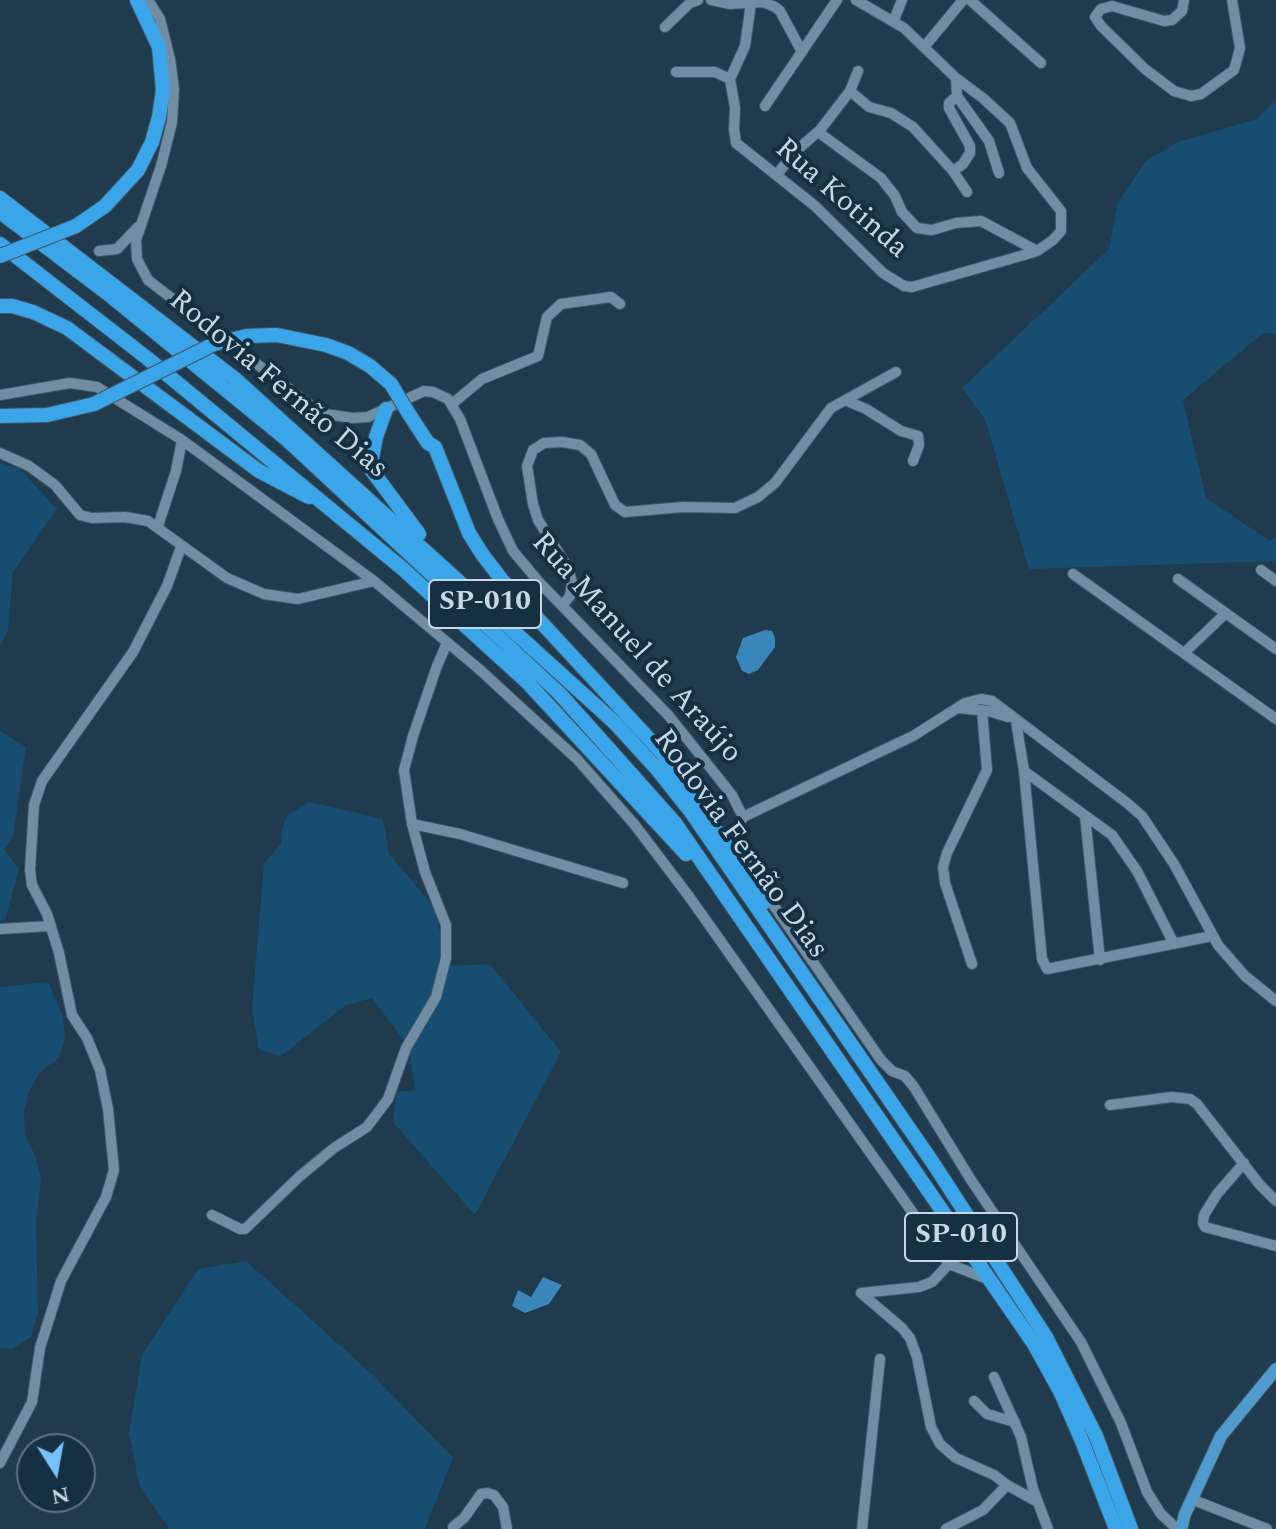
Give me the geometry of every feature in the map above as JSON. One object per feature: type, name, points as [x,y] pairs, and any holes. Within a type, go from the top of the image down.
[{"type":"highway","points":[[0,256],[76,226],[105,206],[138,170],[159,117],[163,90],[159,47],[137,0]]},
{"type":"highway","name":"Rodovia Fernão Dias","points":[[0,198],[234,378],[615,723],[645,756],[691,812],[933,1163],[1046,1337],[1096,1436],[1131,1529]]},
{"type":"highway","name":"Rodovia Fernão Dias","points":[[0,212],[112,297],[285,438],[551,684],[675,823],[1034,1344],[1060,1391],[1116,1529]]},
{"type":"highway","points":[[0,244],[147,358],[403,569],[527,682],[605,763],[731,905]]},
{"type":"highway","points":[[0,306],[33,312],[67,328],[259,471],[303,495],[324,502]]},
{"type":"highway","points":[[0,416],[47,415],[94,404],[214,344],[247,336],[277,335],[326,345],[370,366],[391,384],[428,443],[435,447],[469,533],[482,554],[502,580],[663,754],[766,904],[797,966]]},
{"type":"highway","points":[[386,409],[370,468],[442,565]]},
{"type":"highway","points":[[645,756],[702,811]]},
{"type":"main road","points":[[1179,1529],[1221,1436],[1276,1369]]},
{"type":"street","points":[[148,0],[160,19],[170,59],[173,100],[172,122],[161,166],[136,240],[137,259],[148,280],[310,405],[325,414],[353,418],[368,417],[424,391],[440,395],[452,404],[482,379],[538,356],[547,317],[561,304],[611,297],[620,304]]},
{"type":"street","points":[[665,27],[690,3],[698,0]]},
{"type":"street","points":[[711,0],[730,4],[763,2],[780,11],[802,52]]},
{"type":"street","points":[[765,106],[837,0]]},
{"type":"street","points":[[818,132],[881,178],[895,196],[902,212],[917,228],[932,230],[956,223],[981,221],[1037,251],[1061,231],[1061,211],[1027,168],[1010,123],[894,20],[856,0]]},
{"type":"street","points":[[894,20],[902,0]]},
{"type":"street","points":[[925,46],[963,0]]},
{"type":"street","points":[[970,0],[1041,63]]},
{"type":"street","points":[[1184,0],[1182,11],[1172,20],[1164,21],[1112,6],[1101,9],[1095,17],[1145,69],[1174,91],[1191,96],[1201,94],[1224,79],[1238,62],[1240,48],[1232,0]]},
{"type":"street","name":"Rua Kotinda","points":[[751,3],[745,46],[730,79],[736,143],[838,227],[883,273],[904,286],[912,287],[1037,251]]},
{"type":"street","points":[[777,174],[797,150],[818,132],[850,91],[858,71]]},
{"type":"street","points":[[676,72],[715,72],[730,79]]},
{"type":"street","points":[[956,78],[957,96],[989,141],[999,173]]},
{"type":"street","points":[[850,91],[869,107],[891,113],[913,127],[953,171],[967,192]]},
{"type":"street","points":[[953,171],[963,164],[970,153],[970,146],[950,114],[949,103],[957,96]]},
{"type":"street","points":[[99,251],[117,249],[140,225]]},
{"type":"street","points":[[562,606],[570,596],[572,582],[568,568],[535,512],[527,466],[533,450],[544,443],[553,442],[580,445],[591,454],[615,505],[625,512],[683,507],[735,508],[750,503],[775,483],[831,408],[896,372]]},
{"type":"street","points":[[0,395],[70,383],[97,387],[182,440],[374,581],[479,669],[577,759],[634,824],[688,895],[949,1264],[992,1280]]},
{"type":"street","points":[[847,401],[901,431],[918,436],[919,445],[913,461]]},
{"type":"street","name":"Rua Manuel de Araújo","points":[[452,404],[513,551],[698,750],[732,795],[743,817]]},
{"type":"street","points":[[158,526],[176,471],[182,440]]},
{"type":"street","points":[[0,453],[29,466],[55,485],[80,515],[92,518],[125,517],[158,526],[181,547],[227,578],[264,594],[298,599],[374,581]]},
{"type":"street","points":[[0,1463],[32,1402],[40,1348],[61,1281],[101,1206],[114,1170],[108,1109],[100,1070],[87,1038],[72,1015],[51,926],[32,885],[32,819],[47,773],[133,652],[167,586],[181,547]]},
{"type":"street","points":[[1261,570],[1276,581]]},
{"type":"street","points":[[1073,574],[1276,719]]},
{"type":"street","points":[[1178,579],[1276,649]]},
{"type":"street","points":[[1184,653],[1225,614]]},
{"type":"street","points":[[212,1215],[245,1229],[300,1176],[334,1148],[367,1127],[388,1099],[406,1048],[436,997],[446,958],[444,918],[425,872],[412,824],[405,761],[447,643]]},
{"type":"street","points":[[1179,1529],[1161,1514],[1147,1492],[1121,1423],[1081,1342],[971,1180],[914,1087],[905,1076],[892,1071],[873,1050],[774,906],[758,879],[738,827],[743,817],[890,748],[971,701],[992,701],[1142,816],[1174,864],[1212,936],[1233,964],[1276,1001]]},
{"type":"street","points":[[958,708],[982,710],[1013,719]]},
{"type":"street","points":[[972,964],[945,883],[943,867],[987,770],[982,710]]},
{"type":"street","points":[[1013,719],[1024,771],[1044,965],[1050,970],[1212,936]]},
{"type":"street","points":[[1024,771],[1107,830],[1137,871],[1174,944]]},
{"type":"street","points":[[1085,816],[1100,960]]},
{"type":"street","points":[[412,824],[460,834],[623,883]]},
{"type":"street","points":[[0,929],[51,926]]},
{"type":"street","points":[[1110,1105],[1172,1097],[1190,1099],[1276,1201]]},
{"type":"street","points":[[1244,1163],[1217,1194],[1204,1215],[1203,1223],[1205,1227],[1276,1246]]},
{"type":"street","points":[[949,1264],[932,1282],[919,1287],[861,1293],[910,1338],[917,1357],[931,1427],[940,1444],[956,1458],[994,1475],[1036,1501]]},
{"type":"street","points":[[862,1529],[880,1359]]},
{"type":"street","points":[[994,1377],[1015,1422],[1036,1501],[1048,1529]]},
{"type":"street","points":[[974,1401],[987,1414],[1015,1422]]},
{"type":"street","points":[[946,1529],[983,1510],[1007,1485]]},
{"type":"street","points":[[453,1527],[464,1518],[481,1494],[487,1493],[494,1495],[503,1507],[507,1529]]},
{"type":"street","points":[[1191,1499],[1267,1529]]},
{"type":"shaded area","points":[[1276,99],[1276,334],[1263,333],[1183,400],[1206,498],[1270,541],[1276,537],[1276,561],[1029,569],[985,419],[962,388],[1109,249],[1118,202],[1146,161],[1178,142],[1257,119]]},
{"type":"shaded area","points":[[0,463],[19,468],[57,509],[13,572],[8,630],[0,646]]},
{"type":"shaded area","points":[[765,630],[772,631],[775,647],[758,670],[749,674],[742,671],[736,657],[743,638]]},
{"type":"shaded area","points":[[0,731],[26,747],[13,837],[4,849],[19,869],[5,920],[0,921]]},
{"type":"shaded area","points":[[309,802],[383,819],[389,854],[433,905],[449,966],[490,964],[561,1052],[475,1215],[393,1122],[397,1092],[415,1090],[409,1047],[372,998],[346,1005],[281,1056],[259,1050],[252,1008],[264,863],[281,844],[282,828],[288,815]]},
{"type":"shaded area","points":[[48,982],[62,1014],[65,1036],[60,1057],[40,1072],[29,1091],[24,1113],[25,1135],[41,1178],[36,1222],[38,1313],[31,1337],[12,1349],[0,1348],[0,987]]},
{"type":"shaded area","points":[[246,1261],[374,1376],[453,1458],[425,1529],[170,1529],[140,1488],[129,1433],[142,1355],[198,1269]]},
{"type":"shaded area","points":[[543,1277],[562,1285],[549,1304],[525,1313],[512,1306],[518,1290],[531,1297]]}]
